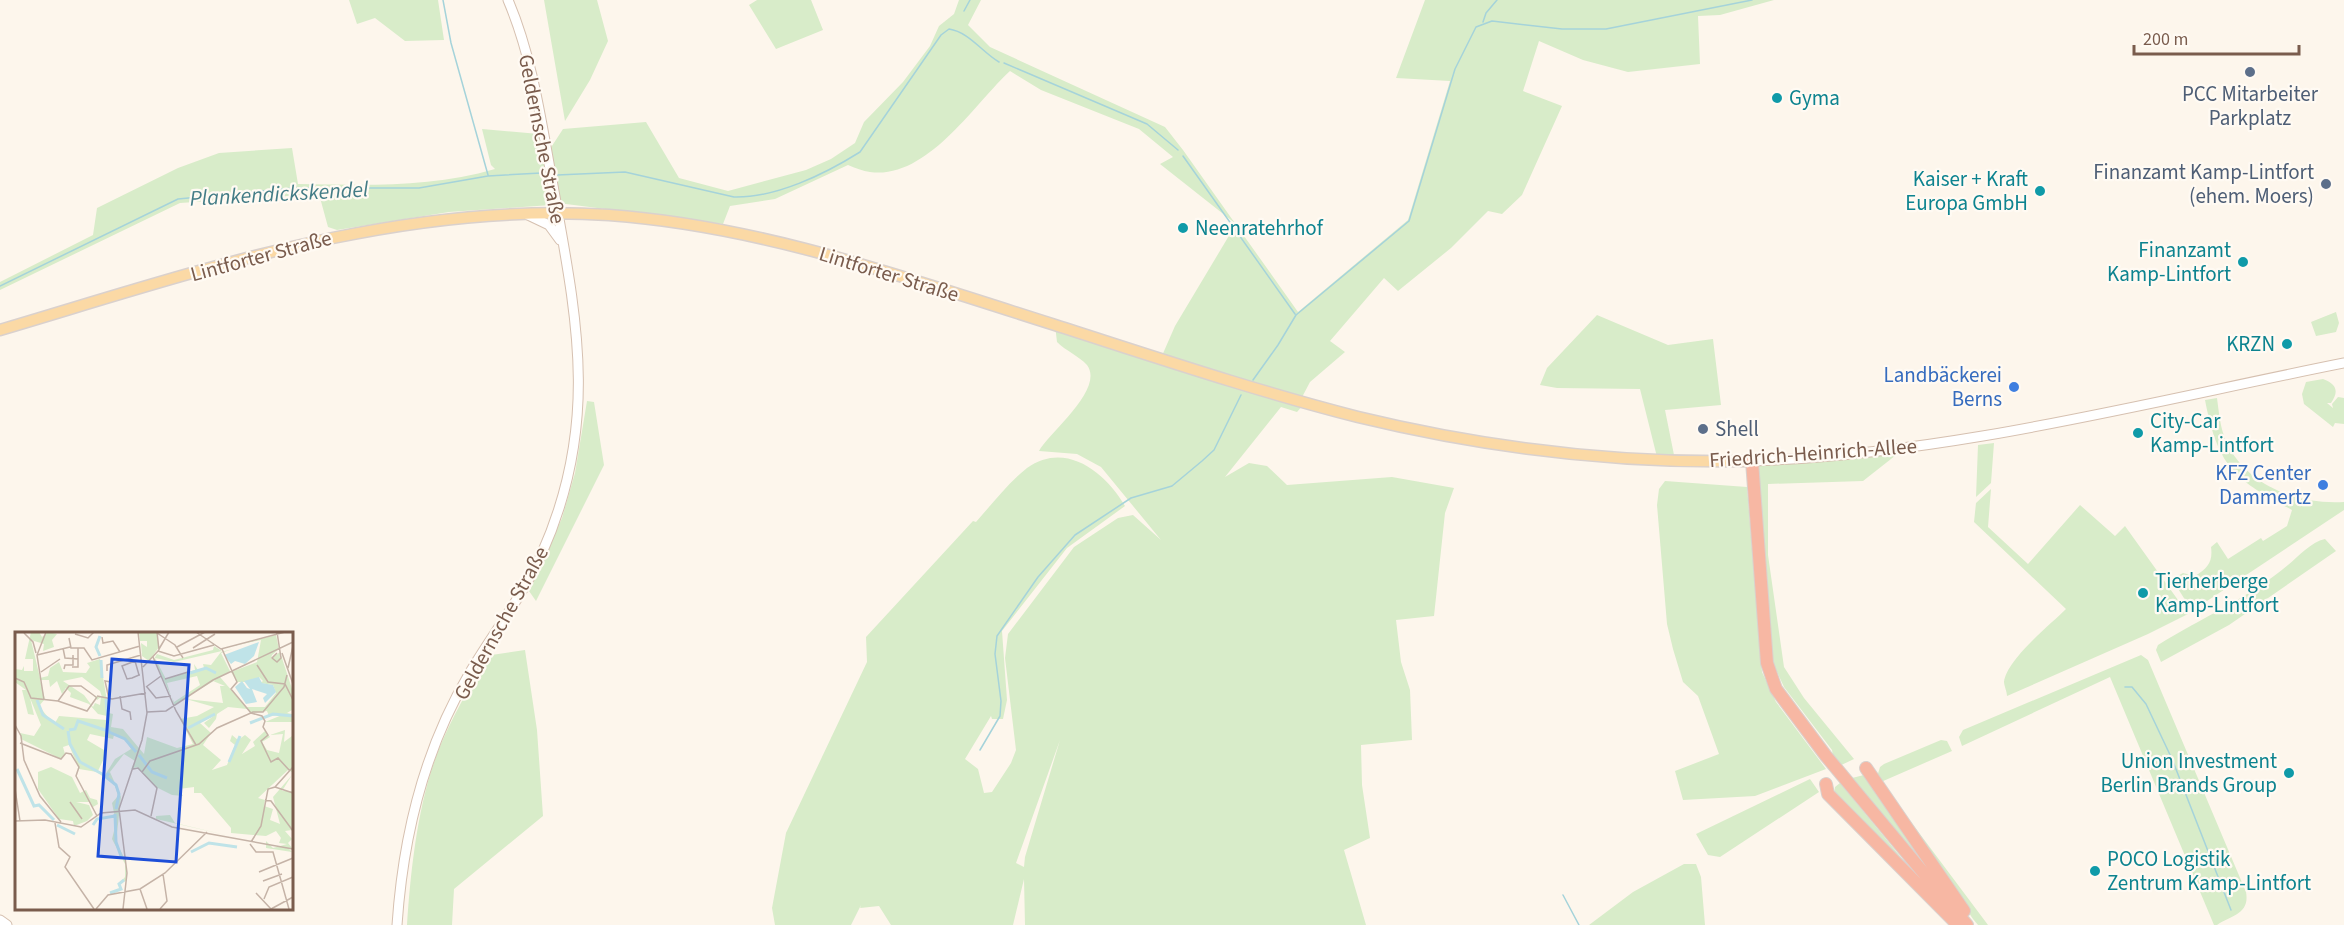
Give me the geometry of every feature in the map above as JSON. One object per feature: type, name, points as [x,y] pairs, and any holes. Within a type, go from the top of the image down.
[{"type":"highway","points":[[1752,461],[1769,669],[1776,689],[1852,790],[1967,925]]},
{"type":"highway","points":[[1866,768],[1972,925]]},
{"type":"highway","points":[[1826,784],[1828,794],[1958,925]]},
{"type":"main road","name":"Geldernsche Straße","points":[[397,925],[403,855],[421,784],[440,734],[468,676],[526,585],[542,554],[564,498],[576,447],[580,375],[575,309],[526,55],[520,29],[508,0]]},
{"type":"main road","name":"Lintforter Straße","points":[[0,330],[260,254],[332,236],[404,223],[528,214],[612,216],[689,224],[815,251],[1243,384]]},
{"type":"main road","points":[[528,214],[549,225],[562,244]]},
{"type":"main road","name":"Friedrich-Heinrich-Allee","points":[[1243,384],[1361,418],[1520,448],[1667,461],[1752,461],[1836,455],[2004,433],[2344,363]]},
{"type":"main road","points":[[0,920],[7,925]]},
{"type":"green space","points":[[349,0],[438,0],[444,40],[405,41],[375,18],[357,24]]},
{"type":"green space","points":[[544,0],[597,0],[608,41],[590,80],[565,121]]},
{"type":"green space","points":[[757,0],[811,0],[823,30],[776,49],[749,5]]},
{"type":"green space","points":[[959,0],[981,0],[968,25],[990,47],[1165,127],[1235,223],[1160,164],[1173,157],[1139,129],[1041,90],[1010,71],[948,137],[911,164],[891,171],[870,172],[848,165],[775,199],[730,206],[723,224],[566,204],[449,212],[337,230],[328,227],[319,194],[180,203],[0,290],[0,282],[93,235],[97,208],[178,168],[219,153],[292,148],[298,184],[397,184],[446,180],[495,169],[491,165],[482,129],[539,134],[542,148],[550,149],[563,129],[646,122],[679,178],[728,191],[806,170],[831,159],[855,143],[864,122],[903,82],[930,46],[939,26],[954,14]]},
{"type":"green space","points":[[1425,0],[1774,0],[1720,15],[1698,16],[1700,64],[1628,72],[1583,60],[1539,41],[1523,91],[1562,106],[1522,195],[1502,214],[1488,211],[1451,248],[1398,291],[1384,278],[1330,341],[1345,352],[1310,382],[1300,401],[1305,403],[1297,412],[1281,407],[1225,477],[1249,463],[1267,466],[1287,485],[1392,477],[1454,488],[1445,513],[1434,616],[1396,620],[1401,662],[1410,690],[1412,740],[1361,745],[1362,785],[1370,838],[1344,850],[1366,925],[1025,925],[1024,879],[1013,925],[891,925],[879,906],[860,908],[861,905],[851,925],[775,925],[772,908],[786,833],[867,662],[866,637],[1013,480],[1027,468],[1042,460],[1056,457],[1070,459],[1096,472],[1107,482],[1125,506],[1067,548],[1002,631],[1007,700],[1003,719],[992,719],[991,716],[965,759],[978,769],[984,793],[992,792],[1011,763],[1016,750],[1005,658],[1008,634],[1074,547],[1118,518],[1133,515],[1161,540],[1101,467],[1077,454],[1039,451],[1074,410],[1088,386],[1091,375],[1084,362],[1057,342],[1055,325],[1161,358],[1175,326],[1236,224],[1298,312],[1408,220],[1450,81],[1396,78]],"holes":[[[1060,740],[1024,867],[1016,863]]]},
{"type":"green space","points":[[2336,312],[2339,323],[2336,332],[2316,336],[2311,322]]},
{"type":"green space","points":[[1597,315],[1668,345],[1713,339],[1721,405],[1665,410],[1675,460],[1658,461],[1640,389],[1557,388],[1540,385],[1547,368]]},
{"type":"green space","points":[[2323,379],[2334,386],[2336,392],[2331,403],[2327,403],[2333,408],[2332,404],[2338,397],[2344,398],[2344,424],[2335,423],[2333,427],[2304,404],[2302,394],[2306,382]]},
{"type":"green space","points":[[2217,398],[2220,420],[2227,443],[2247,471],[2276,490],[2292,496],[2327,502],[2344,502],[2344,510],[2192,611],[2172,579],[2183,573],[2195,576],[2203,570],[2209,564],[2211,547],[2217,542],[2228,559],[2261,538],[2263,541],[2287,526],[2292,510],[2242,479],[2223,456],[2210,423],[2205,400]]},
{"type":"green space","points":[[587,401],[594,402],[604,465],[536,601],[529,591],[562,518],[575,473]]},
{"type":"green space","points":[[1994,443],[1991,483],[1976,497],[1978,445]]},
{"type":"green space","points":[[1905,448],[1863,481],[1768,484],[1768,555],[1784,667],[1804,698],[1854,759],[1835,768],[1832,750],[1784,687],[1772,661],[1767,574],[1752,461]]},
{"type":"green space","points":[[1665,481],[1747,487],[1762,672],[1776,702],[1826,769],[1755,796],[1683,800],[1675,771],[1719,754],[1698,696],[1683,682],[1667,624],[1657,505],[1659,489]]},
{"type":"green space","points":[[1991,489],[1988,527],[2028,564],[2080,505],[2115,536],[2125,526],[2188,614],[2007,696],[2004,682],[2013,663],[2030,643],[2066,609],[1974,522],[1976,503]]},
{"type":"green space","points":[[2325,539],[2336,551],[2229,625],[2161,662],[2156,650],[2158,645],[2257,588],[2310,546]]},
{"type":"green space","points":[[525,650],[537,730],[543,816],[454,889],[452,925],[407,925],[414,853],[423,803],[436,756],[445,735],[485,656]]},
{"type":"green space","points":[[2141,655],[2148,660],[2246,892],[2247,899],[2243,909],[2217,925],[2214,925],[2110,677],[1962,746],[1959,737],[1963,730]]},
{"type":"green space","points":[[1941,740],[1947,741],[1952,751],[1881,782],[1988,925],[1978,925],[1973,919],[1877,777],[1880,767],[1884,764]]},
{"type":"green space","points":[[1864,775],[1946,891],[1852,778]]},
{"type":"green space","points":[[1810,779],[1819,792],[1720,857],[1708,855],[1696,834]]},
{"type":"green space","points":[[1840,783],[1918,878],[1834,793],[1835,787]]},
{"type":"green space","points":[[1684,864],[1696,864],[1701,877],[1705,925],[1589,925],[1633,892]]},
{"type":"waterway","points":[[443,0],[451,43],[488,175]]},
{"type":"waterway","points":[[964,11],[970,0]]},
{"type":"waterway","points":[[1483,22],[1486,13],[1497,0]]},
{"type":"waterway","points":[[1253,380],[1296,315],[1409,221],[1455,69],[1476,27],[1492,21],[1562,29],[1606,29],[1752,0]]},
{"type":"waterway","name":"Plankendickskendel","points":[[557,175],[625,172],[734,197],[783,189],[816,176],[860,152],[941,35],[949,29],[963,34],[999,62]]},
{"type":"waterway","name":"Plankendickskendel","points":[[1004,63],[1147,124],[1178,150]]},
{"type":"waterway","name":"Plankendickskendel","points":[[1183,156],[1295,314]]},
{"type":"waterway","name":"Plankendickskendel","points":[[0,286],[178,199],[294,188],[419,188],[488,176],[541,173]]},
{"type":"waterway","points":[[980,750],[1000,716],[1001,701],[995,654],[997,636],[1038,577],[1075,535],[1131,498],[1172,486],[1202,461],[1214,450],[1241,395]]},
{"type":"waterway","points":[[2125,687],[2132,687],[2146,704],[2172,759],[2231,910]]},
{"type":"waterway","points":[[1563,895],[1579,925]]},
{"type":"place","name":"PCC Mitarbeiter Parkplatz","points":[[2250,72]]},
{"type":"place","name":"Gyma","points":[[1777,98]]},
{"type":"place","name":"Finanzamt Kamp-Lintfort (ehem. Moers)","points":[[2326,184]]},
{"type":"place","name":"Kaiser + Kraft Europa GmbH","points":[[2040,191]]},
{"type":"place","name":"Neenratehrhof","points":[[1183,228]]},
{"type":"place","name":"Finanzamt Kamp-Lintfort","points":[[2243,262]]},
{"type":"place","name":"KRZN","points":[[2287,344]]},
{"type":"place","name":"Landbäckerei Berns","points":[[2014,387]]},
{"type":"place","name":"Shell","points":[[1703,429]]},
{"type":"place","name":"City-Car Kamp-Lintfort","points":[[2138,433]]},
{"type":"place","name":"KFZ Center Dammertz","points":[[2323,485]]},
{"type":"place","name":"Tierherberge Kamp-Lintfort","points":[[2143,593]]},
{"type":"place","name":"Union Investment Berlin Brands Group","points":[[2289,773]]},
{"type":"place","name":"POCO Logistik Zentrum Kamp-Lintfort","points":[[2095,871]]}]
